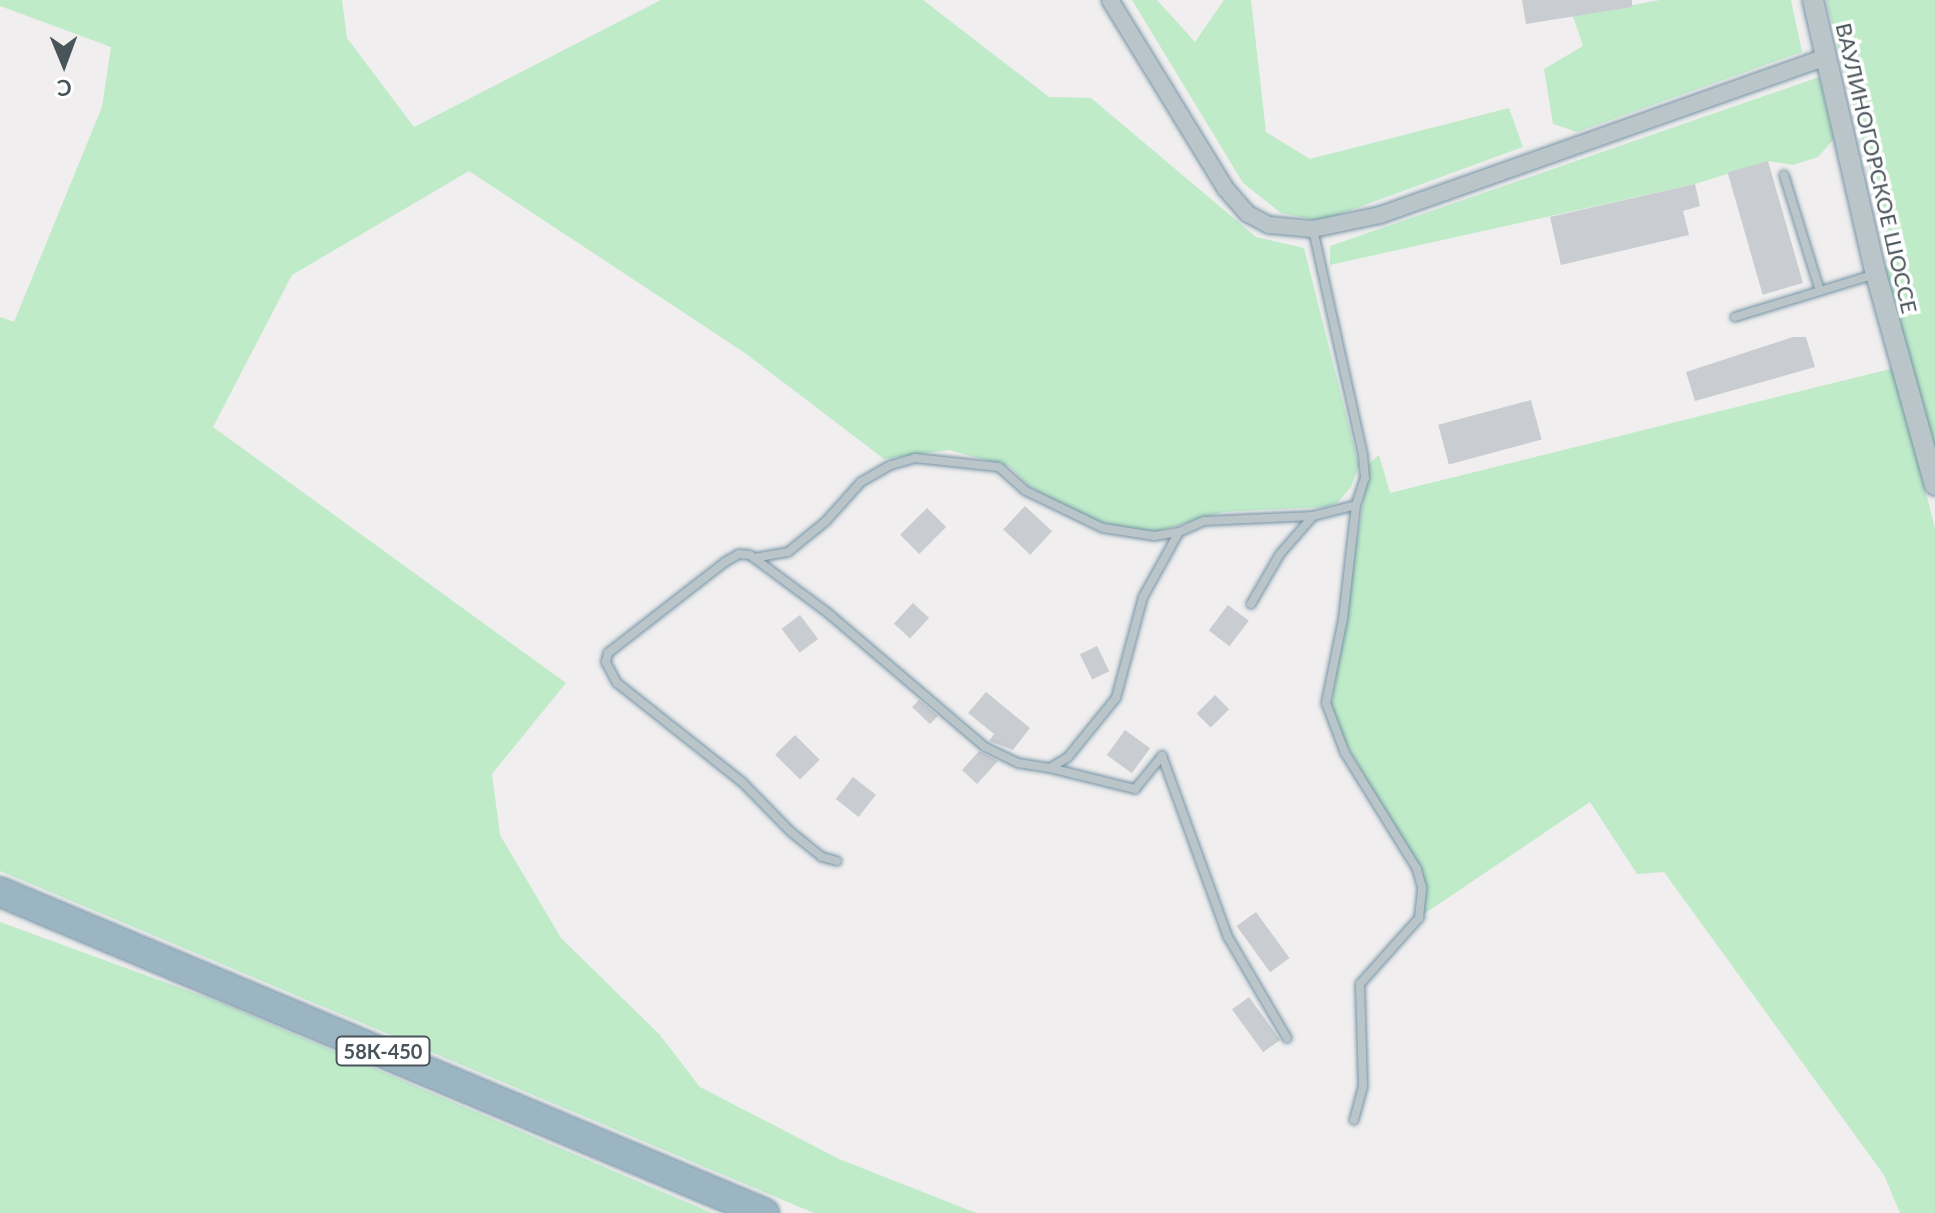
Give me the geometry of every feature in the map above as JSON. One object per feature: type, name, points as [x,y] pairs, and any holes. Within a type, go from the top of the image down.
[{"type":"highway","name":"58К-450","points":[[0,892],[764,1213]]},
{"type":"street","points":[[1110,0],[1226,189],[1248,214],[1269,225],[1313,229],[1380,215],[1824,58]]},
{"type":"street","name":"ВАУЛИНОГОРСКОЕ ШОССЕ","points":[[1813,0],[1876,274],[1935,485]]},
{"type":"lane","points":[[1784,175],[1820,291]]},
{"type":"lane","points":[[1313,229],[1363,455],[1365,478],[1356,505],[1346,604],[1326,703],[1345,753],[1417,869],[1422,887],[1419,918],[1360,984],[1363,1086],[1354,1120]]},
{"type":"lane","points":[[1735,317],[1876,274]]},
{"type":"lane","points":[[753,558],[788,552],[826,521],[861,482],[891,465],[915,458],[999,467],[1026,491],[1103,528],[1135,536],[1179,532],[1238,516],[1313,516],[1356,505]]},
{"type":"lane","points":[[1251,604],[1280,554],[1313,516]]},
{"type":"lane","points":[[1050,768],[1098,726],[1116,698],[1143,597],[1179,532]]},
{"type":"lane","points":[[837,861],[822,857],[791,832],[742,782],[617,683],[606,662],[608,653],[739,554],[753,558],[875,651],[985,747],[1018,763],[1135,789],[1162,756],[1228,937],[1287,1038]]},
{"type":"green space","points":[[0,0],[342,0],[347,38],[414,127],[661,0],[923,0],[1049,97],[1091,98],[1256,237],[1304,248],[1359,466],[1351,487],[1337,503],[1325,507],[1223,512],[1152,533],[1090,520],[1030,487],[1010,467],[949,450],[884,459],[745,353],[469,171],[292,275],[213,427],[566,683],[492,774],[500,835],[561,938],[659,1034],[700,1087],[839,1159],[976,1213],[814,1213],[0,871],[0,317],[14,322],[102,107],[111,47],[0,6]]},
{"type":"green space","points":[[1132,0],[1157,0],[1195,42],[1224,0],[1251,0],[1266,132],[1310,159],[1509,108],[1523,147],[1321,221],[1281,213],[1243,183]]},
{"type":"green space","points":[[1660,0],[1791,0],[1802,52],[1577,132],[1553,124],[1544,69],[1583,46],[1573,16]]},
{"type":"green space","points":[[1826,0],[1935,0],[1935,462],[1881,268],[1895,266]]},
{"type":"green space","points":[[1819,77],[1834,139],[1818,157],[1793,165],[1768,161],[1695,184],[1330,265],[1330,246]]},
{"type":"green space","points":[[1894,368],[1935,528],[1935,1213],[1900,1213],[1884,1175],[1664,872],[1637,874],[1590,802],[1421,916],[1425,883],[1330,715],[1369,464],[1379,455],[1390,493]]},
{"type":"green space","points":[[0,922],[219,1002],[712,1213],[0,1213]]},
{"type":"building","points":[[1522,0],[1632,0],[1632,7],[1526,24]]},
{"type":"building","points":[[1768,161],[1803,283],[1763,295],[1728,173]]},
{"type":"building","points":[[1695,184],[1700,206],[1683,211],[1689,235],[1561,265],[1550,217]]},
{"type":"building","points":[[1793,337],[1806,337],[1815,367],[1695,401],[1686,372]]},
{"type":"building","points":[[1531,400],[1542,440],[1449,464],[1438,425]]},
{"type":"building","points":[[1025,506],[1052,531],[1030,555],[1003,529]]},
{"type":"building","points":[[927,508],[946,527],[919,554],[900,535]]},
{"type":"building","points":[[913,603],[929,618],[910,638],[894,623]]},
{"type":"building","points":[[1228,605],[1249,621],[1230,646],[1209,631]]},
{"type":"building","points":[[800,615],[818,639],[800,653],[782,629]]},
{"type":"building","points":[[1097,646],[1109,671],[1092,679],[1080,654]]},
{"type":"building","points":[[986,692],[1030,728],[1013,750],[989,741],[994,734],[968,713]]},
{"type":"building","points":[[1215,695],[1229,709],[1211,728],[1197,713]]},
{"type":"building","points":[[919,700],[938,716],[930,724],[912,707]]},
{"type":"building","points":[[1125,730],[1150,748],[1132,773],[1107,755]]},
{"type":"building","points":[[795,735],[820,760],[800,780],[775,755]]},
{"type":"building","points":[[979,751],[998,761],[977,784],[962,770]]},
{"type":"building","points":[[853,777],[876,795],[859,817],[836,799]]},
{"type":"building","points":[[1256,912],[1290,958],[1270,972],[1237,926]]},
{"type":"building","points":[[1249,997],[1280,1040],[1263,1052],[1232,1009]]}]
